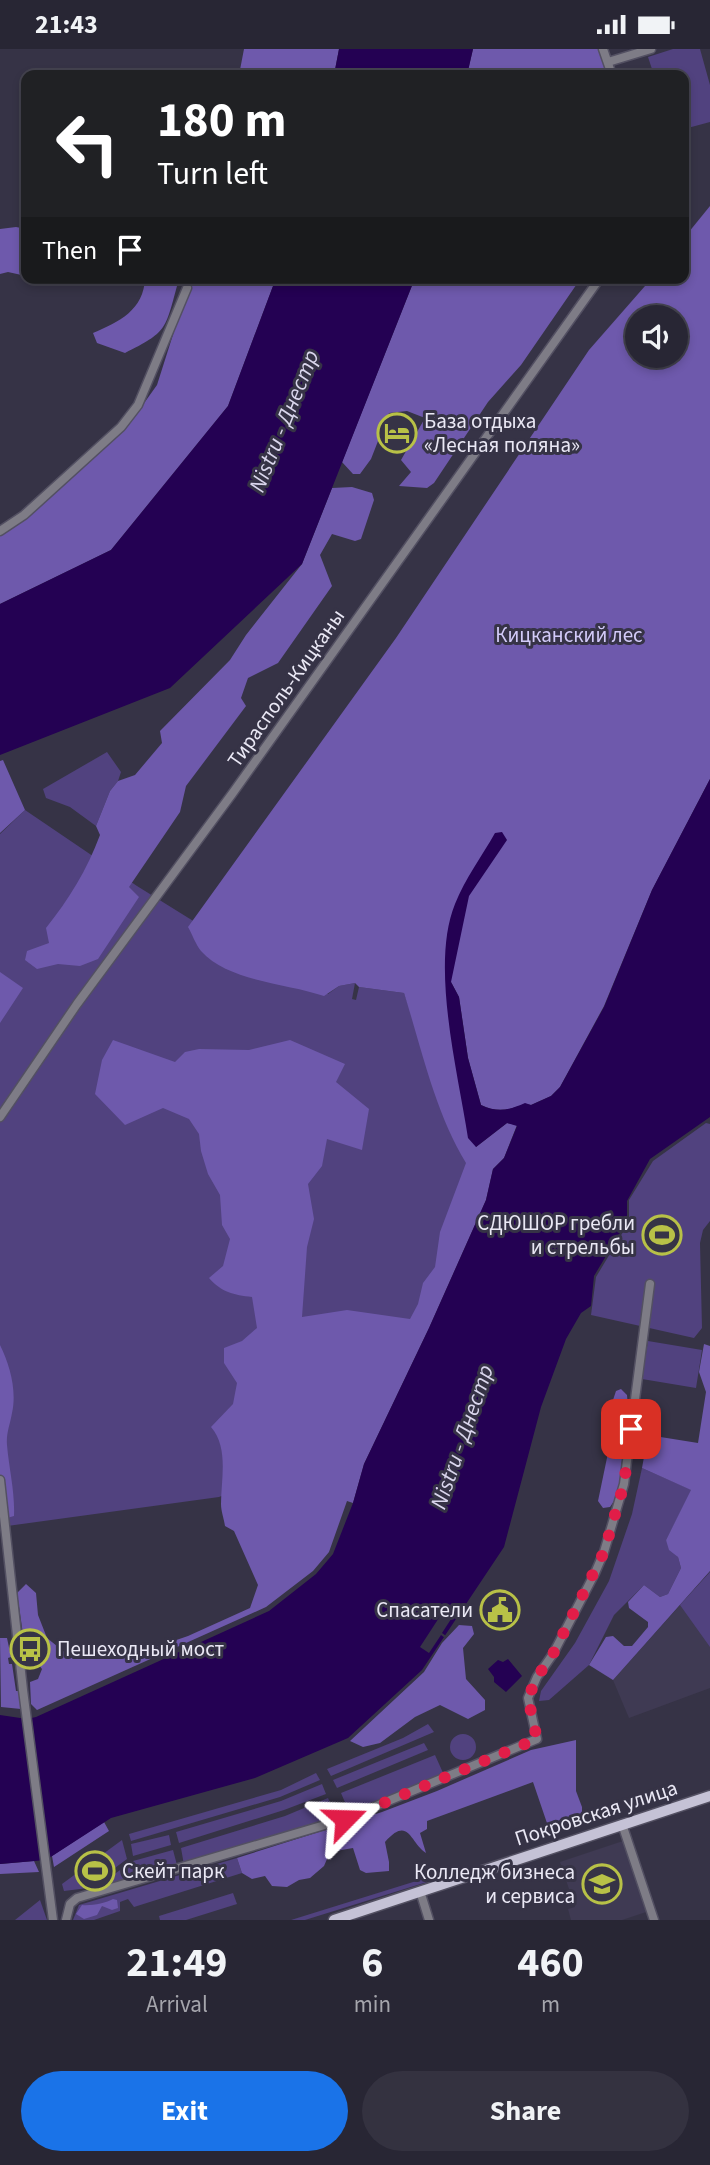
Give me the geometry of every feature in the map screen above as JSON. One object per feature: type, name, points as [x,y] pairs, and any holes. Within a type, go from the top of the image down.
[{"type":"main road","name":"Покровская улица","points":[[334,1920],[710,1796]]},
{"type":"street","points":[[603,49],[610,70]]},
{"type":"street","points":[[608,62],[651,49]]},
{"type":"street","name":"Тирасполь-Кицканы","points":[[0,1117],[77,1004],[232,794],[596,284]]},
{"type":"street","points":[[0,531],[34,507],[121,427],[138,405],[187,288]]},
{"type":"street","points":[[0,1105],[10,1103]]},
{"type":"street","points":[[66,1920],[70,1904],[77,1898],[345,1819],[537,1739],[528,1698],[595,1573],[624,1484],[650,1284]]},
{"type":"street","points":[[0,1480],[23,1690],[53,1920]]},
{"type":"street","points":[[622,1824],[654,1920]]},
{"type":"street","points":[[420,1891],[429,1920]]},
{"type":"shaded area","points":[[673,49],[700,49],[710,85],[710,122],[689,128],[689,70],[652,70],[648,57]]},
{"type":"shaded area","points":[[107,752],[121,772],[96,826],[70,807],[46,798],[43,789]]},
{"type":"shaded area","points":[[25,810],[137,886],[301,988],[328,994],[339,986],[355,983],[352,999],[356,1000],[359,987],[404,993],[411,1013],[445,986],[476,1147],[429,1328],[245,1486],[219,1497],[0,1527],[0,834]]},
{"type":"shaded area","name":"СДЮШОР гребли и стрельбы","points":[[706,1123],[710,1124],[710,1221],[703,1230],[700,1243],[702,1328],[694,1338],[591,1315],[596,1277],[629,1222],[629,1200],[653,1161]]},
{"type":"shaded area","points":[[648,1341],[702,1350],[696,1388],[642,1379]]},
{"type":"shaded area","points":[[642,1468],[692,1490],[666,1540],[678,1557],[681,1568],[668,1594],[660,1597],[644,1585],[614,1615],[589,1665],[549,1700],[539,1701],[541,1691],[575,1643],[609,1581],[632,1514]]},
{"type":"shaded area","points":[[710,1572],[710,1688],[629,1718],[613,1680]]},
{"type":"shaded area","points":[[710,1572],[710,1647],[680,1605]]},
{"type":"shaded area","points":[[428,1724],[434,1732],[331,1776],[327,1769],[403,1738]]},
{"type":"shaded area","points":[[463,1734],[472,1738],[476,1747],[472,1756],[463,1760],[454,1756],[450,1747],[454,1738]]},
{"type":"shaded area","points":[[424,1743],[428,1750],[337,1788],[333,1780]]},
{"type":"shaded area","points":[[435,1755],[444,1775],[350,1814],[341,1793]]},
{"type":"shaded area","points":[[316,1773],[320,1780],[280,1797],[131,1841],[129,1834],[281,1790]]},
{"type":"shaded area","points":[[322,1784],[326,1794],[179,1843],[176,1832],[281,1801]]},
{"type":"shaded area","points":[[328,1798],[337,1818],[184,1865],[181,1848],[285,1816]]},
{"type":"shaded area","points":[[169,1835],[171,1845],[133,1856],[131,1844]]},
{"type":"shaded area","name":"Скейт парк","points":[[122,1840],[127,1859],[88,1888],[64,1891],[62,1884]]},
{"type":"shaded area","name":"Колледж бизнеса и сервиса","points":[[623,1841],[646,1912],[622,1920],[571,1920],[568,1909],[575,1907],[560,1862]]},
{"type":"shaded area","points":[[173,1850],[177,1865],[96,1887],[133,1861]]},
{"type":"shaded area","points":[[237,1858],[242,1873],[134,1907],[128,1899],[120,1902],[120,1911],[94,1920],[73,1920],[79,1905]]},
{"type":"shaded area","points":[[426,1878],[427,1882],[305,1920],[291,1920]]},
{"type":"shaded area","points":[[233,1893],[237,1904],[186,1920],[160,1920],[159,1916]]},
{"type":"shaded area","points":[[40,1900],[47,1920],[15,1920]]},
{"type":"green space","points":[[244,49],[339,49],[335,70],[240,70]]},
{"type":"green space","points":[[473,49],[603,49],[610,70],[468,70]]},
{"type":"green space","name":"Кицканский лес","points":[[710,206],[710,779],[652,890],[604,1006],[560,1087],[551,1096],[531,1105],[503,1110],[481,1105],[468,1058],[459,997],[451,982],[476,1147],[507,1123],[517,1125],[504,1158],[493,1169],[486,1200],[364,1464],[353,1503],[347,1501],[329,1552],[313,1571],[266,1607],[37,1710],[31,1704],[30,1682],[38,1679],[42,1669],[32,1656],[30,1640],[23,1634],[17,1593],[26,1584],[36,1593],[38,1615],[47,1638],[73,1659],[121,1659],[188,1636],[250,1608],[258,1585],[234,1531],[225,1526],[221,1504],[222,1454],[217,1435],[211,1427],[233,1404],[237,1383],[224,1363],[224,1348],[242,1341],[257,1328],[252,1297],[228,1292],[209,1278],[223,1266],[230,1239],[222,1225],[220,1195],[208,1174],[199,1134],[189,1119],[163,1108],[125,1125],[95,1094],[102,1060],[113,1040],[175,1062],[185,1052],[199,1049],[249,1050],[290,1040],[345,1064],[336,1082],[369,1109],[362,1150],[327,1139],[322,1166],[308,1184],[314,1219],[307,1247],[302,1317],[347,1310],[410,1319],[418,1304],[423,1283],[435,1267],[440,1232],[466,1163],[438,1102],[404,993],[359,987],[355,983],[339,986],[324,996],[242,975],[213,961],[201,951],[188,927],[396,638],[589,350],[625,309],[625,368],[688,368],[688,305],[628,305],[647,284],[689,284],[689,232]]},
{"type":"green space","points":[[21,228],[21,275],[8,272],[0,274],[0,229]]},
{"type":"green space","points":[[144,284],[177,286],[170,312],[157,334],[125,353],[97,343],[93,333],[121,319],[135,307]]},
{"type":"green space","points":[[189,284],[274,284],[228,406],[111,550],[0,604],[0,535],[20,521],[132,420],[157,385]]},
{"type":"green space","points":[[413,284],[577,284],[521,365],[488,402],[434,483],[427,488],[399,486],[411,472],[401,460],[425,418],[407,411],[389,413],[371,459],[360,474],[353,474],[342,462]]},
{"type":"green space","points":[[352,487],[372,493],[374,500],[361,539],[355,541],[332,534],[320,555],[332,586],[278,663],[248,678],[241,698],[246,706],[186,786],[180,812],[129,887],[139,897],[98,959],[80,966],[58,964],[37,969],[25,960],[27,951],[49,943],[46,928],[70,895],[89,860],[100,835],[96,826],[110,791],[118,781],[135,775],[162,743],[160,731],[230,660],[246,635],[302,564],[332,488]]},
{"type":"green space","points":[[3,760],[25,810],[0,833],[0,761]]},
{"type":"green space","points":[[0,972],[23,988],[0,1023]]},
{"type":"green space","points":[[704,1344],[710,1346],[710,1571],[613,1680],[589,1665],[606,1637],[613,1636],[624,1646],[632,1646],[648,1627],[648,1622],[629,1608],[628,1602],[644,1585],[660,1597],[668,1594],[681,1568],[678,1557],[669,1550],[666,1540],[691,1490],[642,1468],[648,1435],[698,1443],[706,1392],[699,1372]]},
{"type":"green space","points":[[0,1345],[10,1370],[13,1387],[7,1441],[14,1516],[0,1520]]},
{"type":"green space","points":[[621,1389],[627,1395],[628,1407],[618,1495],[610,1507],[603,1508],[598,1501],[608,1453],[609,1412],[616,1391]]},
{"type":"green space","points":[[459,1625],[472,1626],[474,1634],[463,1648],[466,1679],[485,1700],[485,1710],[468,1719],[440,1705],[415,1717],[380,1743],[363,1747],[350,1741],[424,1672],[442,1643]]},
{"type":"green space","points":[[0,1638],[7,1638],[11,1657],[8,1658],[9,1664],[12,1664],[21,1709],[1,1707]]},
{"type":"green space","points":[[576,1740],[576,1791],[582,1807],[582,1824],[549,1829],[533,1782],[427,1821],[427,1829],[420,1833],[426,1853],[404,1831],[393,1834],[385,1842],[389,1871],[366,1873],[360,1870],[353,1848],[330,1852],[324,1866],[310,1878],[299,1880],[287,1887],[272,1886],[265,1876],[252,1879],[242,1873],[237,1858],[382,1812],[531,1750]]},
{"type":"green space","points":[[104,1822],[109,1831],[54,1867],[52,1856]]},
{"type":"green space","points":[[34,1861],[39,1872],[0,1874],[0,1864]]},
{"type":"green space","points":[[117,1900],[118,1908],[112,1910],[102,1906],[97,1915],[84,1919],[76,1914],[82,1905]]},
{"type":"water","points":[[339,49],[473,49],[468,70],[335,70]]},
{"type":"water","name":"Nistru - Днестр","points":[[274,284],[413,284],[302,564],[170,688],[0,755],[0,604],[111,550],[228,406]]},
{"type":"water","name":"Nistru - Днестр","points":[[710,779],[710,1117],[650,1159],[627,1201],[627,1221],[594,1276],[591,1306],[581,1313],[566,1339],[541,1407],[504,1547],[422,1670],[348,1738],[255,1778],[111,1818],[46,1860],[0,1864],[0,1715],[27,1719],[36,1717],[269,1611],[316,1574],[333,1554],[353,1503],[364,1464],[486,1200],[493,1169],[504,1158],[517,1126],[507,1123],[476,1147],[468,1138],[445,987],[448,929],[455,904],[495,833],[502,832],[507,840],[469,896],[451,982],[459,997],[468,1058],[481,1105],[503,1110],[525,1103],[531,1105],[551,1096],[560,1087],[604,1007],[652,890]]},
{"type":"water","points":[[508,1659],[522,1676],[506,1692],[494,1682],[488,1669],[498,1660],[503,1662]]},
{"type":"pier","points":[[446,1607],[455,1613],[442,1633],[445,1638],[441,1635],[429,1653],[420,1647]]},
{"type":"place","name":"База отдыха «Лесная поляна»","points":[[397,433]]},
{"type":"place","name":"СДЮШОР гребли и стрельбы","points":[[662,1235]]},
{"type":"place","name":"Спасатели","points":[[500,1610]]},
{"type":"place","name":"Пешеходный мост","points":[[30,1649]]},
{"type":"place","name":"Скейт парк","points":[[95,1871]]},
{"type":"place","name":"Колледж бизнеса и сервиса","points":[[602,1884]]},
{"type":"route","points":[[345,1819],[537,1739],[528,1698],[604,1552],[624,1484],[631,1429]]}]
